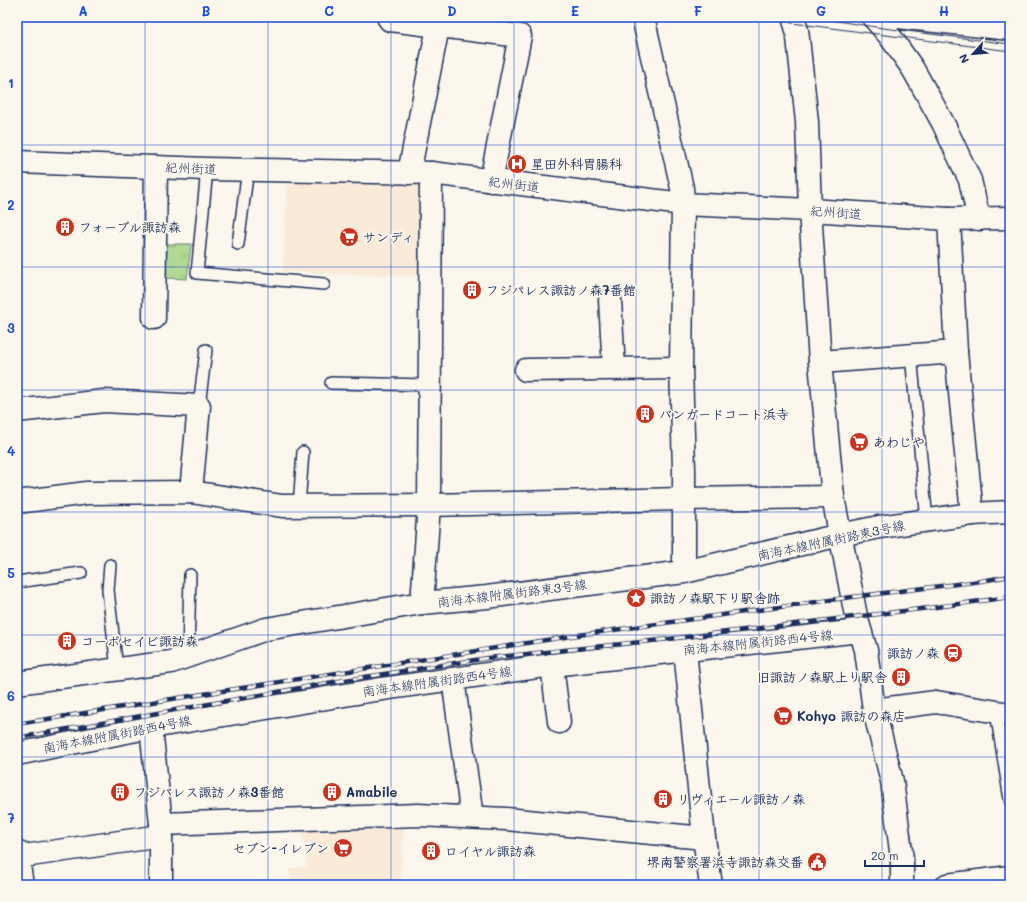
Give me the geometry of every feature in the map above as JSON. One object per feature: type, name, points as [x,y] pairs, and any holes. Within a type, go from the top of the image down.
[{"type":"street","points":[[388,17],[390,20],[438,27],[520,36],[491,181]]},
{"type":"street","points":[[643,17],[682,188],[684,572]]},
{"type":"street","points":[[793,17],[798,38],[806,114],[810,210],[820,362],[833,497],[852,597],[866,650],[874,710],[892,781],[902,859],[902,885]]},
{"type":"street","points":[[873,17],[913,69],[943,123],[970,180],[979,219]]},
{"type":"street","points":[[898,17],[966,21],[1010,30]]},
{"type":"street","points":[[409,173],[438,27]]},
{"type":"street","name":"紀州街道","points":[[17,162],[156,167],[430,173],[683,204],[949,219],[1010,218]]},
{"type":"street","points":[[154,318],[156,167]]},
{"type":"street","points":[[422,603],[430,505],[430,173]]},
{"type":"street","points":[[949,219],[956,352],[972,514]]},
{"type":"street","points":[[610,300],[614,369]]},
{"type":"street","points":[[820,362],[956,352]]},
{"type":"street","points":[[526,370],[682,368]]},
{"type":"street","points":[[17,410],[104,401],[199,406],[191,492]]},
{"type":"street","points":[[17,502],[87,493],[191,492],[282,506],[430,505],[683,498],[833,497]]},
{"type":"street","name":"南海本線附属街路東3号線","points":[[17,683],[171,662],[266,629],[422,603],[487,597],[684,572],[840,535],[972,514],[1010,512]]},
{"type":"street","name":"南海本線附属街路西4号線","points":[[17,754],[151,727],[368,691],[552,665],[860,631]]},
{"type":"street","points":[[685,650],[704,838],[711,885]]},
{"type":"street","points":[[552,665],[559,722]]},
{"type":"street","points":[[453,679],[472,817]]},
{"type":"street","points":[[874,710],[936,702],[1003,713]]},
{"type":"street","points":[[151,727],[161,830],[161,885]]},
{"type":"street","points":[[22,885],[17,855],[161,830],[418,815],[514,819],[704,838]]},
{"type":"street","points":[[946,885],[1010,877]]},
{"type":"lane","points":[[207,168],[198,274],[324,284]]},
{"type":"lane","points":[[238,244],[248,169]]},
{"type":"lane","points":[[199,406],[206,350]]},
{"type":"lane","points":[[911,356],[927,521]]},
{"type":"lane","points":[[331,383],[430,384]]},
{"type":"lane","points":[[299,506],[303,452]]},
{"type":"lane","points":[[110,565],[108,590],[117,670]]},
{"type":"lane","points":[[17,582],[81,573]]},
{"type":"lane","points":[[188,656],[190,575]]},
{"type":"lane","points":[[1003,713],[1010,800]]},
{"type":"shaded area","points":[[287,181],[415,183],[423,194],[423,276],[283,272]]},
{"type":"shaded area","points":[[404,823],[400,885],[292,885],[289,869],[307,866],[301,825]]},
{"type":"green space","points":[[165,244],[191,244],[187,279],[165,278]]},
{"type":"tram line","points":[[745,17],[1010,51]]},
{"type":"tram line","points":[[810,17],[1010,44]]},
{"type":"railway","points":[[17,724],[578,635],[1010,576]]},
{"type":"railway","points":[[17,738],[339,681],[488,658],[660,640],[1010,597]]},
{"type":"place","name":"星田外科胃腸科","points":[[517,164]]},
{"type":"place","name":"フォーブル諏訪森","points":[[65,227]]},
{"type":"place","name":"サンディ","points":[[349,237]]},
{"type":"place","name":"フジパレス諏訪ノ森7番館","points":[[472,290]]},
{"type":"place","name":"バンガードコート浜寺","points":[[645,414]]},
{"type":"place","name":"あわじや","points":[[859,442]]},
{"type":"place","name":"諏訪ノ森駅下り駅舎跡","points":[[636,598]]},
{"type":"place","name":"コーポセイビ諏訪森","points":[[67,641]]},
{"type":"place","name":"諏訪ノ森","points":[[953,653]]},
{"type":"place","name":"旧諏訪ノ森駅上り駅舎","points":[[901,677]]},
{"type":"place","name":"Kohyo 諏訪の森店","points":[[783,716]]},
{"type":"place","name":"フジパレス諏訪ノ森3番館","points":[[120,792]]},
{"type":"place","name":"Amabile","points":[[332,792]]},
{"type":"place","name":"リヴィエール諏訪ノ森","points":[[663,799]]},
{"type":"place","name":"セブン-イレブン","points":[[343,848]]},
{"type":"place","name":"ロイヤル諏訪森","points":[[431,851]]},
{"type":"place","name":"堺南警察署浜寺諏訪森交番","points":[[817,862]]}]
